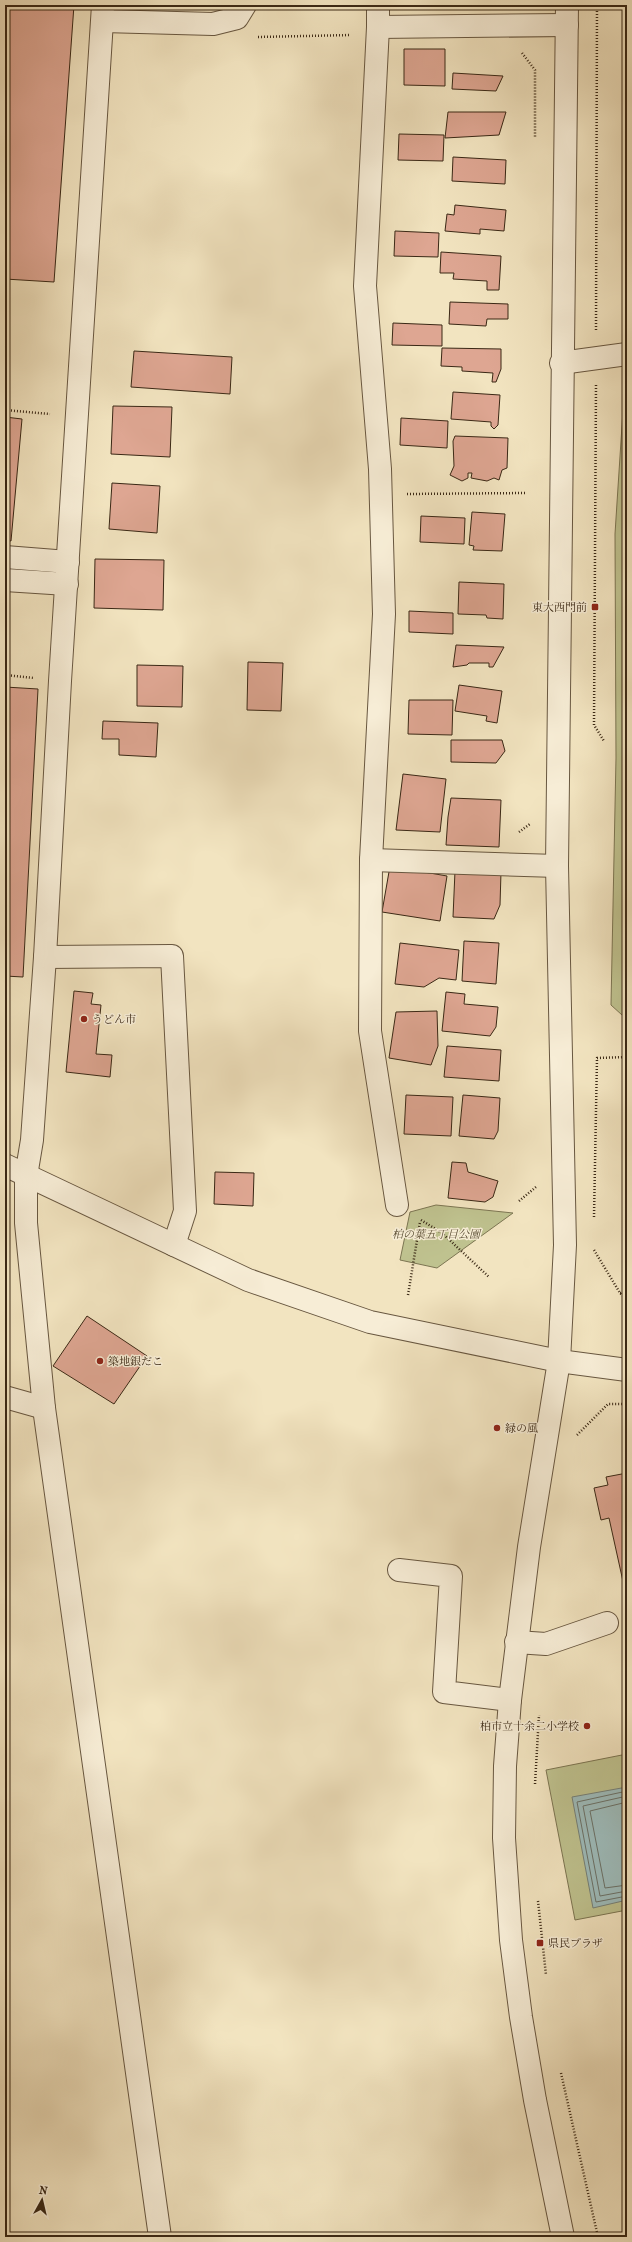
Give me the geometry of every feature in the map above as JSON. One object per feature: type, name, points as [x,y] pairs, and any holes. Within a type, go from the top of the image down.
[{"type":"street","points":[[378,5],[364,286],[380,461],[384,614],[371,860],[370,1031],[397,1206]]},
{"type":"street","points":[[160,2237],[44,1408],[26,1223],[26,1176],[32,1134],[45,957],[66,584],[103,13],[213,24],[241,12]]},
{"type":"street","points":[[378,27],[567,15],[561,362],[561,596],[557,866],[565,1245],[559,1361],[516,1642],[510,1700],[505,1766],[504,1838],[511,1940],[535,2100],[563,2237]]},
{"type":"street","points":[[561,362],[627,354]]},
{"type":"street","points":[[5,557],[68,562]]},
{"type":"street","points":[[5,580],[66,584]]},
{"type":"street","points":[[371,860],[557,866]]},
{"type":"street","points":[[45,957],[172,956],[185,1211],[174,1245]]},
{"type":"street","points":[[5,1165],[248,1280],[370,1322],[559,1361],[627,1370]]},
{"type":"street","points":[[5,1397],[44,1408]]},
{"type":"street","points":[[399,1570],[452,1576],[444,1692],[510,1700]]},
{"type":"street","points":[[516,1642],[546,1644],[607,1623]]},
{"type":"path","points":[[241,12],[256,37],[364,35],[378,27]]},
{"type":"path","points":[[5,410],[78,416]]},
{"type":"path","points":[[381,494],[527,493]]},
{"type":"path","points":[[594,1220],[597,1058],[627,1057]]},
{"type":"path","points":[[397,1206],[442,1233],[489,1277]]},
{"type":"path","points":[[408,1295],[420,1219]]},
{"type":"path","points":[[594,1244],[594,1251],[620,1293],[627,1300]]},
{"type":"path","points":[[620,1293],[627,1294]]},
{"type":"path","points":[[577,1436],[577,1433],[608,1404],[627,1404]]},
{"type":"path","points":[[534,1787],[539,1709]]},
{"type":"path","points":[[538,1896],[547,1983]]},
{"type":"path","points":[[560,2070],[598,2237]]},
{"type":"green space","points":[[627,409],[627,1013],[622,1015],[611,1005],[616,758],[615,534],[623,410]]},
{"type":"green space","name":"柏の葉五丁目公園","points":[[436,1205],[513,1213],[437,1268],[400,1260],[410,1212]]},
{"type":"green space","points":[[627,1754],[627,1910],[575,1920],[546,1770]]},
{"type":"water","points":[[627,1787],[627,1900],[593,1908],[572,1797]]},
{"type":"building","points":[[5,5],[74,5],[54,282],[5,279]]},
{"type":"building","points":[[404,49],[445,49],[445,86],[404,85]]},
{"type":"building","points":[[453,73],[503,76],[496,91],[452,89]]},
{"type":"building","points":[[448,112],[506,112],[499,135],[445,138]]},
{"type":"building","points":[[399,134],[444,135],[443,161],[398,160]]},
{"type":"building","points":[[453,157],[506,160],[505,184],[452,181]]},
{"type":"building","points":[[455,205],[506,210],[504,231],[480,229],[480,234],[445,231],[447,214],[454,215]]},
{"type":"building","points":[[395,231],[439,233],[438,257],[394,256]]},
{"type":"building","points":[[441,252],[501,256],[499,290],[487,290],[487,281],[453,279],[454,273],[440,273]]},
{"type":"building","points":[[450,302],[508,304],[508,319],[487,319],[486,326],[449,324]]},
{"type":"building","points":[[393,323],[442,325],[442,346],[392,345]]},
{"type":"building","points":[[442,348],[501,349],[501,369],[496,382],[492,382],[493,373],[462,371],[462,367],[441,366]]},
{"type":"building","points":[[134,351],[232,357],[230,394],[131,387]]},
{"type":"building","points":[[453,392],[500,395],[498,425],[494,429],[491,426],[491,422],[451,419]]},
{"type":"building","points":[[113,406],[172,407],[170,457],[111,454]]},
{"type":"building","points":[[5,417],[22,419],[11,541],[5,540]]},
{"type":"building","points":[[401,418],[448,421],[447,448],[400,445]]},
{"type":"building","points":[[455,436],[508,438],[507,468],[502,470],[499,480],[494,478],[487,481],[471,478],[472,473],[468,473],[468,478],[462,481],[450,475],[454,466],[453,441]]},
{"type":"building","points":[[112,483],[160,486],[157,533],[109,529]]},
{"type":"building","points":[[472,512],[505,514],[502,551],[473,550],[474,546],[469,545]]},
{"type":"building","points":[[421,516],[465,518],[464,544],[420,542]]},
{"type":"building","points":[[95,559],[164,560],[163,610],[94,608]]},
{"type":"building","points":[[459,582],[504,584],[503,619],[487,618],[486,615],[458,614]]},
{"type":"building","points":[[409,611],[453,613],[453,634],[409,632]]},
{"type":"building","points":[[456,645],[504,647],[493,667],[489,667],[489,663],[469,663],[467,665],[453,667]]},
{"type":"building","points":[[248,662],[283,663],[281,711],[247,710]]},
{"type":"building","points":[[137,665],[183,666],[182,707],[137,706]]},
{"type":"building","points":[[459,685],[502,691],[497,723],[486,721],[487,716],[455,711]]},
{"type":"building","points":[[5,687],[38,689],[23,977],[5,976]]},
{"type":"building","points":[[409,700],[453,700],[452,735],[408,734]]},
{"type":"building","points":[[103,721],[158,723],[156,757],[119,755],[119,739],[102,739]]},
{"type":"building","points":[[451,740],[502,740],[505,751],[496,763],[451,762]]},
{"type":"building","points":[[403,774],[446,779],[440,832],[396,830]]},
{"type":"building","points":[[451,798],[501,800],[499,847],[446,845]]},
{"type":"building","points":[[390,866],[447,876],[440,921],[382,912]]},
{"type":"building","points":[[455,871],[501,872],[500,905],[494,919],[453,917]]},
{"type":"building","points":[[464,941],[499,943],[496,984],[462,981]]},
{"type":"building","points":[[400,943],[459,950],[456,980],[439,978],[424,987],[395,984]]},
{"type":"building","points":[[74,991],[93,993],[91,1004],[101,1005],[96,1054],[112,1055],[110,1077],[66,1072]]},
{"type":"building","points":[[446,992],[465,994],[464,1004],[498,1007],[496,1027],[490,1036],[442,1031]]},
{"type":"building","points":[[437,1011],[438,1046],[431,1065],[389,1058],[396,1012]]},
{"type":"building","points":[[447,1046],[501,1050],[499,1081],[444,1077]]},
{"type":"building","points":[[406,1095],[453,1097],[451,1136],[404,1134]]},
{"type":"building","points":[[463,1095],[500,1098],[498,1131],[494,1139],[459,1136]]},
{"type":"building","points":[[452,1162],[466,1163],[468,1172],[498,1181],[493,1197],[485,1202],[448,1198]]},
{"type":"building","points":[[215,1172],[254,1173],[253,1206],[214,1204]]},
{"type":"building","name":"築地銀だこ","points":[[87,1316],[147,1356],[114,1404],[53,1366]]},
{"type":"building","points":[[627,1473],[627,1585],[624,1586],[609,1518],[601,1520],[594,1488],[608,1485],[606,1477]]},
{"type":"place","name":"東大西門前","points":[[595,607]]},
{"type":"place","name":"うどん市","points":[[84,1019]]},
{"type":"place","name":"築地銀だこ","points":[[100,1361]]},
{"type":"place","name":"緑の風","points":[[497,1428]]},
{"type":"place","name":"柏市立十余二小学校","points":[[587,1726]]},
{"type":"place","name":"県民プラザ","points":[[540,1943]]}]
